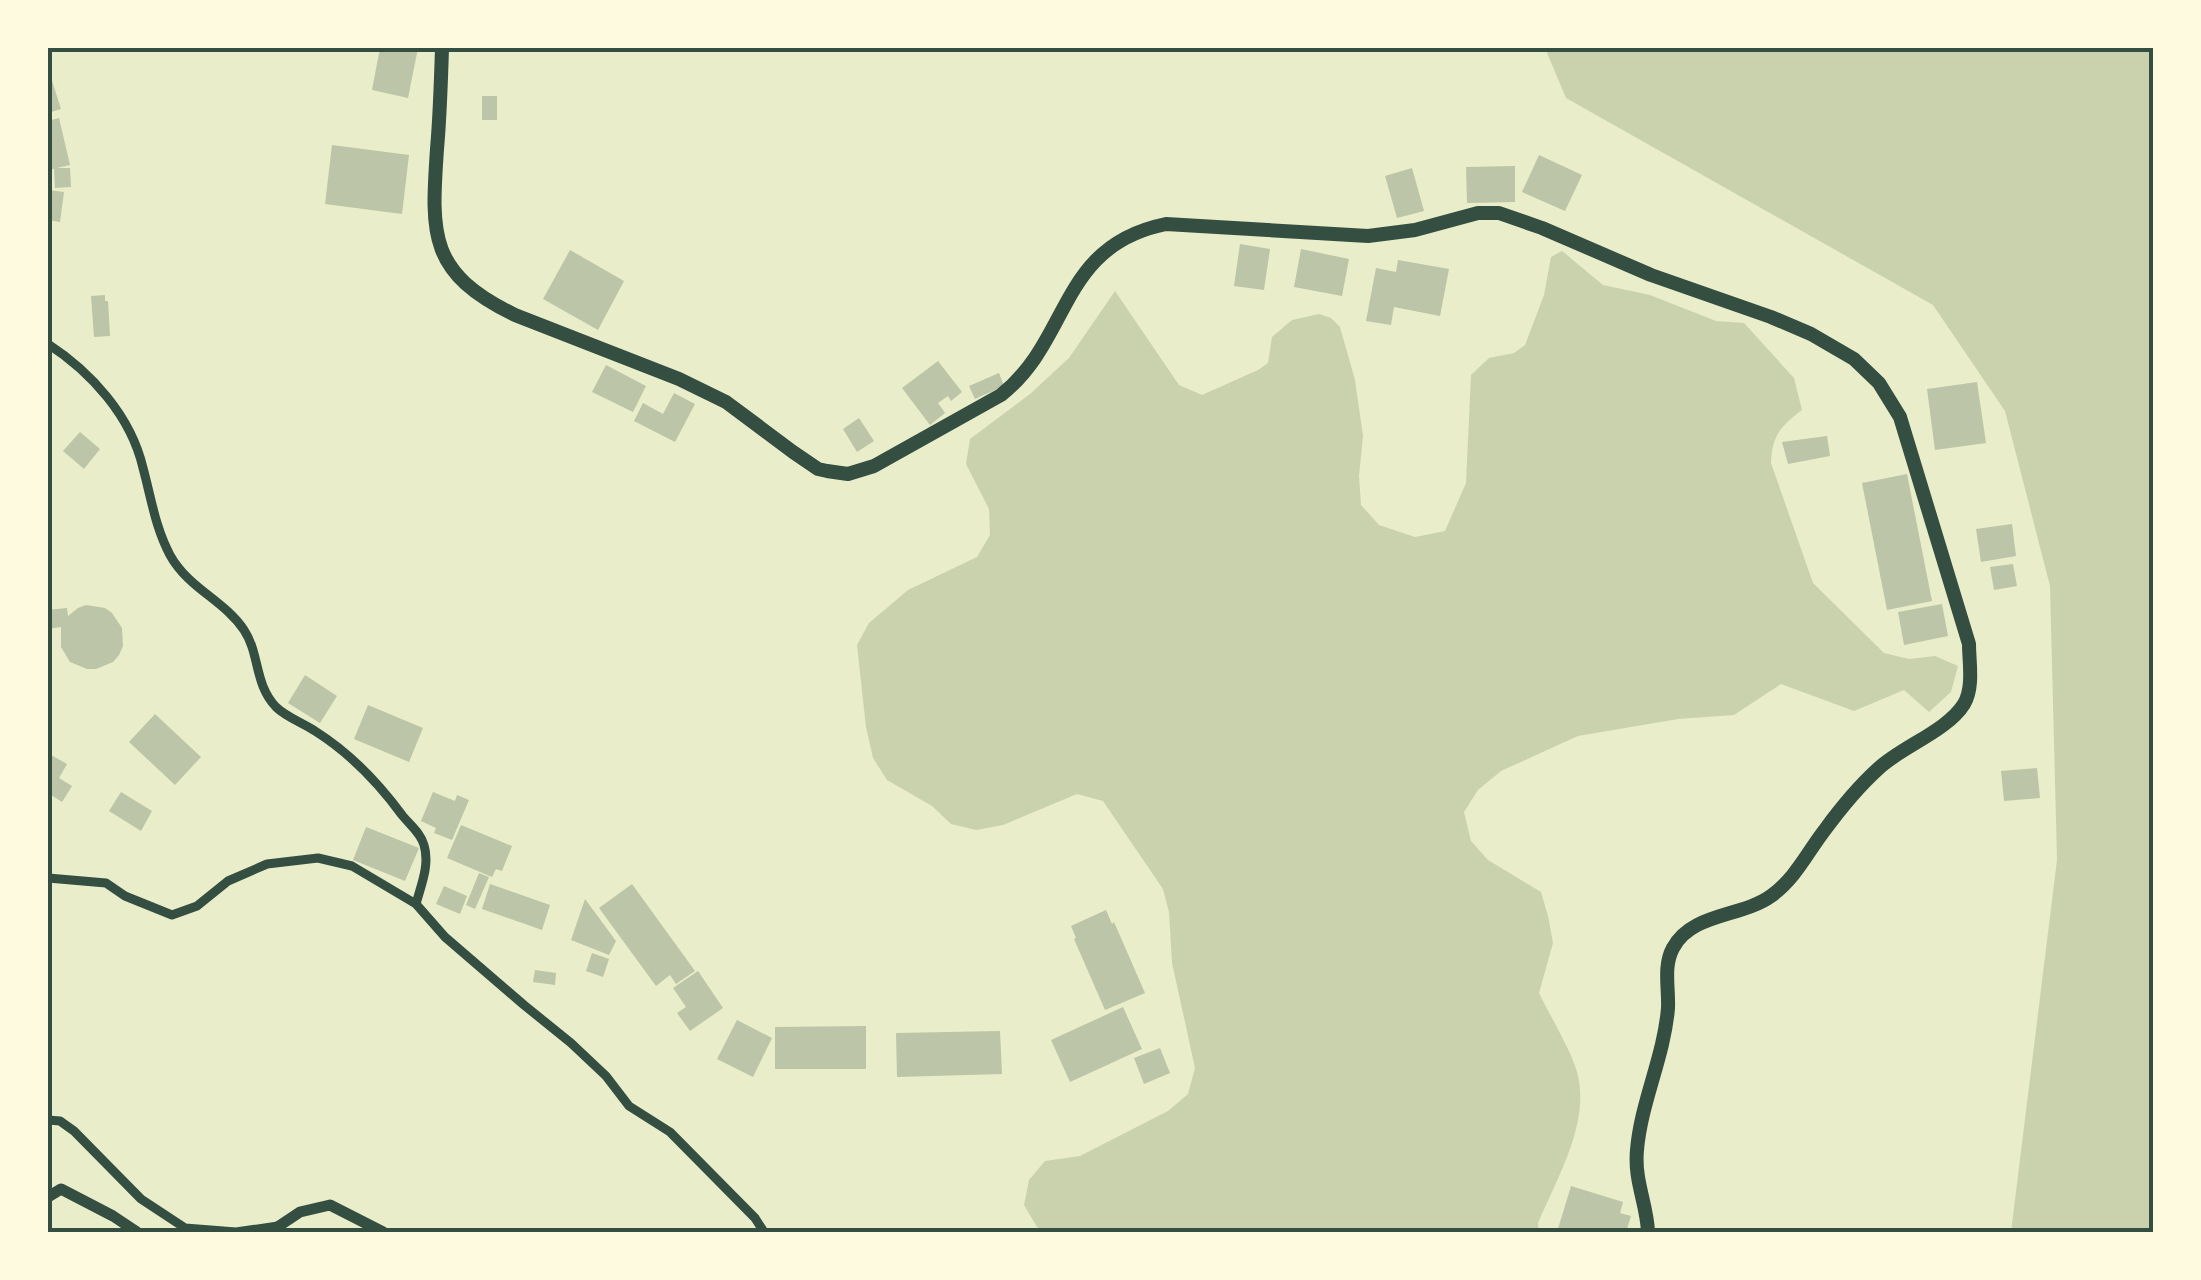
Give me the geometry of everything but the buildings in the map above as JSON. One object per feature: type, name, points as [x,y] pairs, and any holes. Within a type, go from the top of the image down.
[{"type":"main road","points":[[442,48],[434,198],[436,234],[446,260],[460,280],[515,315],[679,379],[726,402],[818,469],[848,474],[874,466],[1001,395],[1018,381],[1084,274],[1102,254],[1136,232],[1166,224],[1368,236],[1416,230],[1478,213],[1499,214],[1812,334],[1854,359],[1879,383],[1900,417],[1969,644],[1970,680],[1964,703],[1946,722],[1880,766],[1824,830],[1782,888],[1768,898],[1698,924],[1685,932],[1672,950],[1668,1009],[1637,1150],[1638,1187],[1648,1232]]},
{"type":"street","points":[[48,344],[70,358],[123,416],[143,465],[155,519],[168,551],[190,582],[244,631],[263,687],[277,708],[353,758],[424,839],[427,856],[416,904]]},
{"type":"street","points":[[48,878],[106,884],[172,916],[197,906],[228,881],[267,864],[318,858],[352,866],[416,904],[445,937],[595,1065],[630,1106],[670,1132],[755,1218],[764,1232]]},
{"type":"street","points":[[48,1120],[60,1121],[74,1131],[142,1198],[185,1228],[274,1230],[300,1212],[330,1205],[384,1232]]},
{"type":"street","points":[[48,1197],[61,1190],[137,1232]]},
{"type":"green space","points":[[1545,48],[2153,48],[2153,1232],[2011,1232],[2057,860],[2050,586],[2005,411],[1933,305],[1566,98]]},
{"type":"green space","points":[[1562,251],[1603,285],[1650,295],[1716,321],[1744,323],[1794,378],[1802,410],[1779,432],[1771,463],[1813,583],[1884,653],[1909,659],[1935,656],[1958,666],[1951,692],[1929,712],[1904,690],[1854,711],[1781,684],[1734,715],[1678,719],[1578,736],[1501,771],[1478,790],[1464,812],[1471,841],[1488,860],[1541,892],[1553,943],[1539,993],[1570,1054],[1580,1091],[1576,1130],[1538,1223],[1539,1232],[1045,1232],[1037,1227],[1024,1205],[1029,1180],[1045,1161],[1080,1156],[1168,1111],[1188,1094],[1195,1068],[1172,963],[1169,912],[1163,889],[1103,801],[1077,794],[1003,825],[976,830],[951,824],[932,806],[887,780],[873,758],[866,727],[857,645],[869,623],[908,590],[977,557],[990,535],[989,509],[966,464],[970,439],[1030,394],[1069,358],[1115,291],[1179,385],[1202,395],[1268,363],[1272,337],[1292,320],[1319,314],[1331,318],[1340,327],[1355,380],[1363,436],[1361,505],[1379,525],[1415,537],[1445,531],[1466,483],[1471,375],[1489,358],[1514,353],[1525,345],[1544,295],[1551,257]]}]
